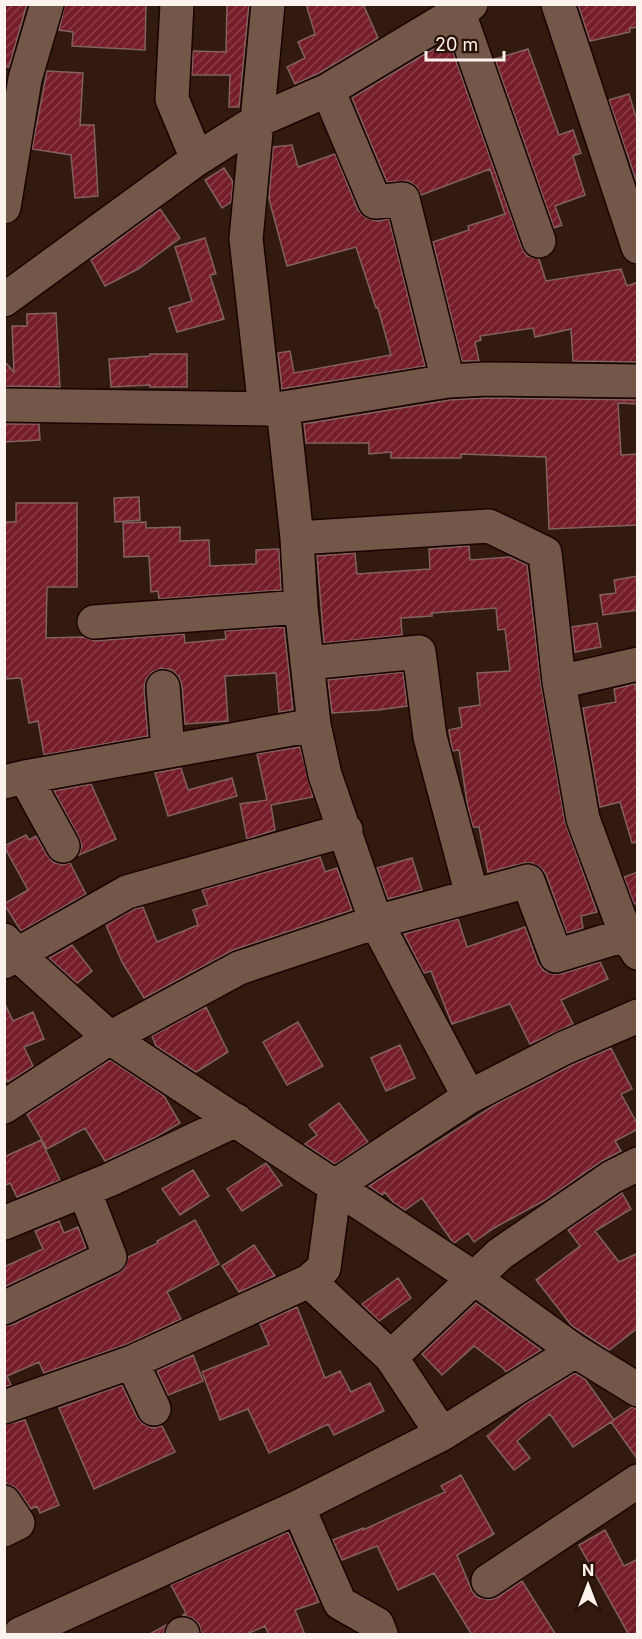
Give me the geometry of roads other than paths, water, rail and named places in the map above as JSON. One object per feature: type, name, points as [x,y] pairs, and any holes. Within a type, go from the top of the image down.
[{"type":"street","points":[[4,207],[15,75],[47,4]]},
{"type":"street","points":[[177,4],[172,99],[197,159]]},
{"type":"street","points":[[268,4],[246,239],[297,538],[301,607],[314,725],[325,775],[376,922],[469,1097]]},
{"type":"street","points":[[558,4],[638,247]]},
{"type":"street","points":[[4,300],[197,159],[257,121],[328,90],[465,9],[539,241]]},
{"type":"street","points":[[328,90],[375,202],[403,199],[448,381]]},
{"type":"street","points":[[4,405],[274,409],[448,381],[486,379],[638,381]]},
{"type":"street","points":[[4,1107],[110,1038],[239,968],[376,922],[472,895],[528,881],[556,956],[634,940],[583,819],[559,682],[545,553],[489,526],[297,538]]},
{"type":"street","points":[[94,622],[301,607]]},
{"type":"street","points":[[307,663],[419,652],[430,737],[472,895]]},
{"type":"street","points":[[559,682],[638,664]]},
{"type":"street","points":[[163,687],[168,751]]},
{"type":"street","points":[[63,846],[14,779],[314,725]]},
{"type":"street","points":[[345,830],[127,892],[9,952],[110,1038],[474,1278],[575,1351],[635,1384]]},
{"type":"street","points":[[4,1407],[132,1362],[309,1281],[324,1268],[335,1186],[469,1097],[564,1048],[638,1016]]},
{"type":"street","points":[[4,1223],[84,1190],[236,1120]]},
{"type":"street","points":[[391,1357],[500,1254],[612,1177],[638,1164]]},
{"type":"street","points":[[4,1308],[110,1257],[84,1190]]},
{"type":"street","points":[[309,1281],[391,1357],[442,1434]]},
{"type":"street","points":[[20,1635],[298,1507],[442,1434],[575,1351]]},
{"type":"street","points":[[132,1362],[154,1409]]},
{"type":"street","points":[[488,1581],[638,1481]]},
{"type":"street","points":[[4,1502],[18,1523],[4,1530]]},
{"type":"street","points":[[298,1507],[340,1603],[377,1624],[381,1635]]}]
